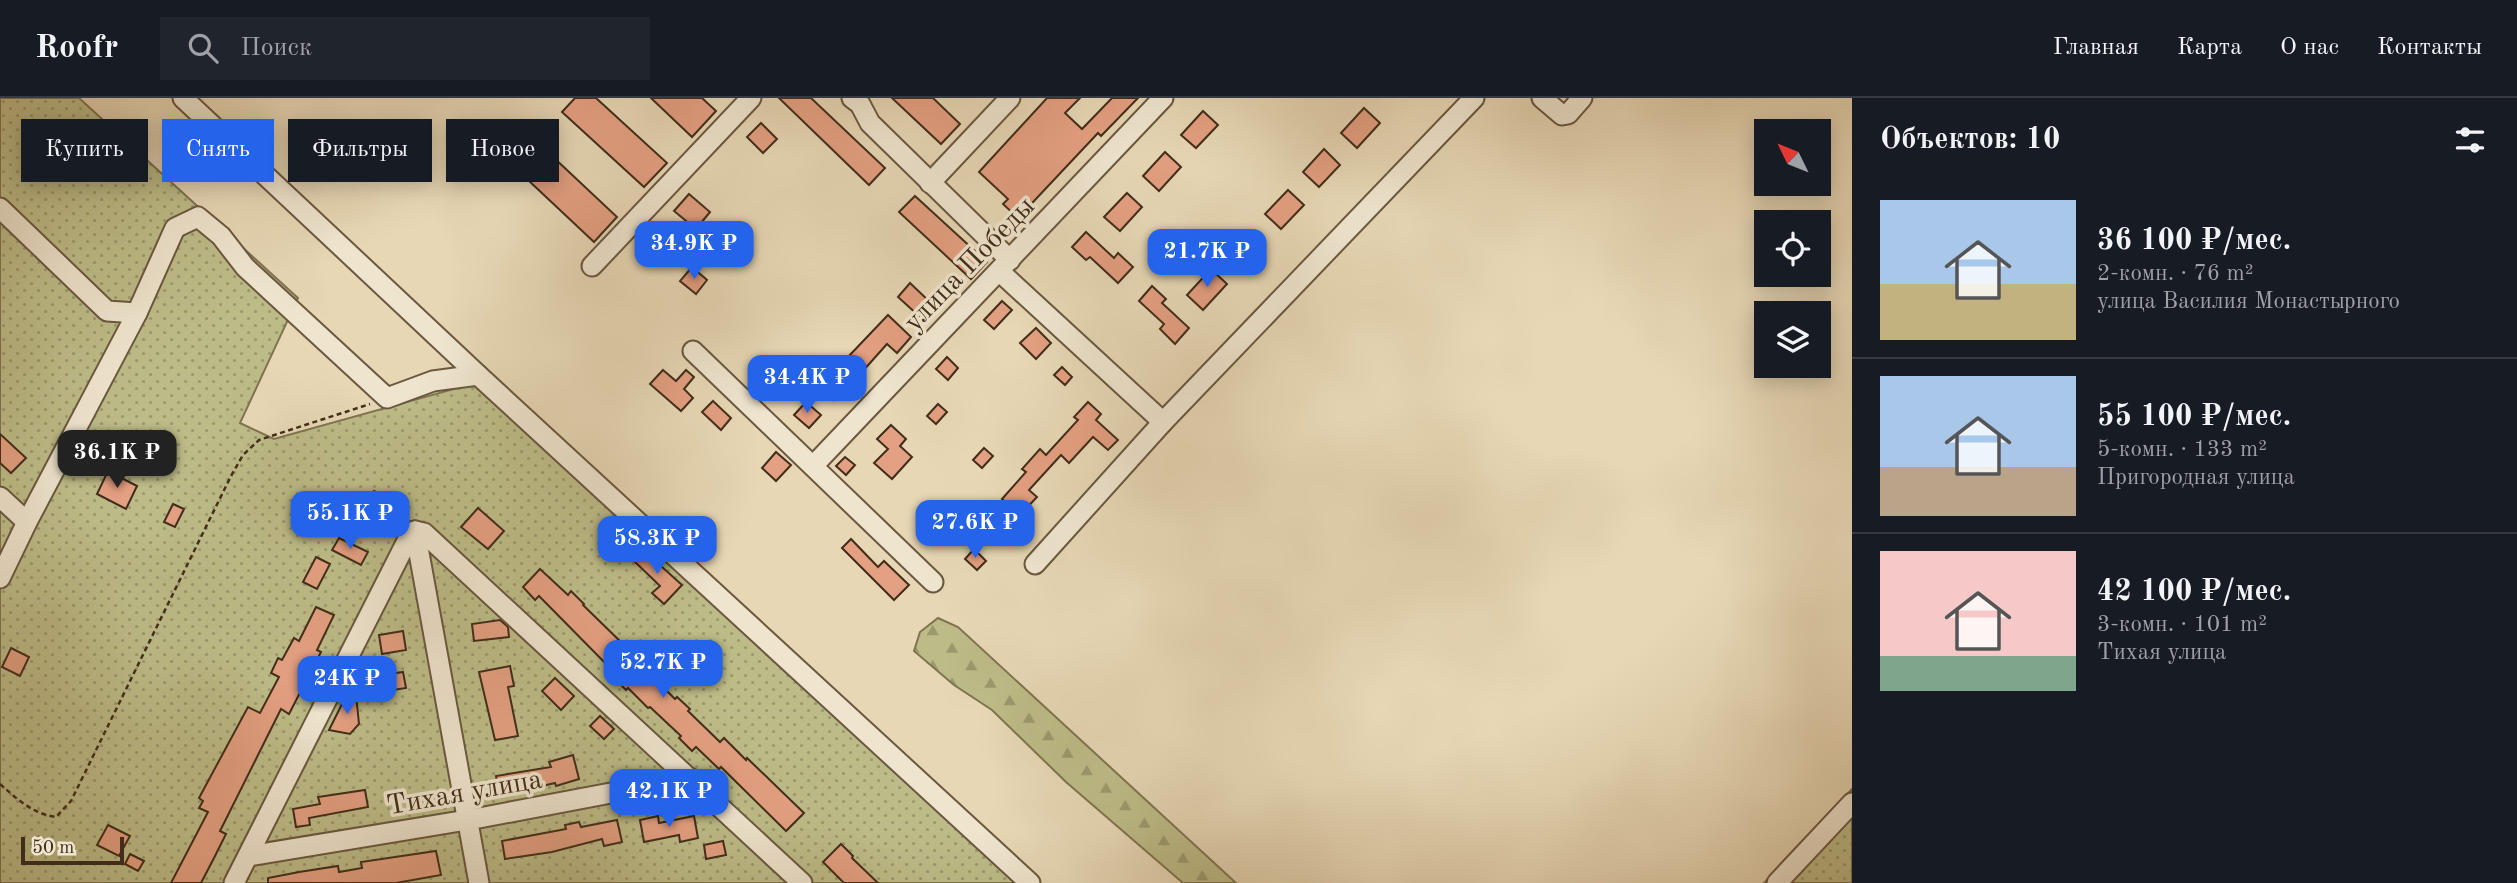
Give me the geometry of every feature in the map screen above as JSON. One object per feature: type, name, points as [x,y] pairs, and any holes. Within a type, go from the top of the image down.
[{"type":"street","points":[[183,98],[478,375],[1030,883]]},
{"type":"street","points":[[592,266],[751,98]]},
{"type":"street","points":[[930,183],[1010,98]]},
{"type":"street","name":"улица Победы","points":[[813,466],[1163,98]]},
{"type":"street","points":[[1035,564],[1163,422],[1474,98]]},
{"type":"street","points":[[1542,98],[1562,115],[1568,114],[1582,98]]},
{"type":"street","points":[[859,100],[870,124],[930,183],[1005,266],[1163,422]]},
{"type":"street","points":[[0,208],[107,311],[137,313]]},
{"type":"street","points":[[0,578],[137,313],[175,228],[198,217],[221,236],[245,267],[387,398],[433,381],[478,375]]},
{"type":"street","points":[[693,351],[933,582]]},
{"type":"street","points":[[0,497],[27,522]]},
{"type":"street","points":[[415,531],[424,533],[802,883]]},
{"type":"street","points":[[415,531],[480,883]]},
{"type":"street","points":[[234,883],[409,537],[415,531]]},
{"type":"street","name":"Тихая улица","points":[[248,856],[468,820],[690,778]]},
{"type":"street","points":[[1777,883],[1852,803]]},
{"type":"path","points":[[0,784],[40,815],[56,817],[71,801],[243,455],[259,440],[387,398]]},
{"type":"green space","points":[[0,98],[79,98],[102,119],[21,119],[21,182],[148,182],[148,161],[162,174],[162,182],[171,182],[298,298],[240,423],[274,439],[475,383],[1017,883],[0,883]]},
{"type":"green space","points":[[938,618],[958,627],[1236,883],[1183,883],[1066,782],[992,710],[954,685],[914,651],[920,632]]},
{"type":"green space","points":[[1852,789],[1852,883],[1764,883]]},
{"type":"building","points":[[575,98],[596,98],[667,163],[644,187],[562,112]]},
{"type":"building","points":[[651,98],[702,98],[716,111],[692,137]]},
{"type":"building","points":[[779,98],[811,98],[885,168],[869,185]]},
{"type":"building","points":[[892,98],[933,98],[960,124],[941,144]]},
{"type":"building","points":[[1047,98],[1080,98],[1065,113],[1082,129],[1112,98],[1138,98],[1101,136],[1098,133],[1018,218],[1003,204],[1008,199],[979,172]]},
{"type":"building","points":[[1364,108],[1380,123],[1357,148],[1341,133]]},
{"type":"building","points":[[1203,111],[1218,125],[1196,148],[1181,135]]},
{"type":"building","points":[[761,123],[777,139],[763,153],[747,137]]},
{"type":"building","points":[[1324,149],[1340,165],[1319,187],[1303,172]]},
{"type":"building","points":[[1165,152],[1181,167],[1159,191],[1143,176]]},
{"type":"building","points":[[559,163],[617,217],[594,242],[530,182],[559,182]]},
{"type":"building","points":[[1288,190],[1304,205],[1281,229],[1265,214]]},
{"type":"building","points":[[1127,193],[1142,207],[1120,231],[1104,217]]},
{"type":"building","points":[[689,194],[710,212],[696,229],[674,211]]},
{"type":"building","points":[[915,196],[987,262],[971,279],[899,212]]},
{"type":"building","points":[[654,224],[672,242],[660,253],[642,236]]},
{"type":"building","points":[[1250,231],[1265,245],[1243,269],[1227,255]]},
{"type":"building","points":[[1086,232],[1114,258],[1118,253],[1133,267],[1118,283],[1090,257],[1086,260],[1072,247]]},
{"type":"building","points":[[692,267],[707,280],[696,294],[680,281]]},
{"type":"building","points":[[1211,269],[1227,284],[1203,310],[1187,295]]},
{"type":"building","points":[[910,283],[931,303],[919,316],[898,297]]},
{"type":"building","points":[[1152,286],[1166,299],[1162,303],[1189,328],[1175,344],[1160,329],[1164,324],[1139,301]]},
{"type":"building","points":[[1002,301],[1012,310],[994,329],[984,320]]},
{"type":"building","points":[[888,315],[911,337],[897,353],[887,344],[862,372],[847,358]]},
{"type":"building","points":[[1036,328],[1051,343],[1036,359],[1020,343]]},
{"type":"building","points":[[947,357],[958,368],[948,380],[936,369]]},
{"type":"building","points":[[1062,367],[1072,377],[1065,385],[1054,375]]},
{"type":"building","points":[[663,370],[676,381],[686,370],[694,377],[684,389],[693,398],[681,411],[650,384]]},
{"type":"building","points":[[833,373],[847,386],[834,400],[821,387]]},
{"type":"building","points":[[713,401],[731,418],[721,430],[702,412]]},
{"type":"building","points":[[806,402],[821,415],[809,428],[794,415]]},
{"type":"building","points":[[1088,402],[1101,414],[1096,420],[1118,440],[1108,450],[1093,437],[1069,463],[1061,455],[1029,490],[1037,497],[1020,515],[1002,499],[1026,472],[1022,469],[1040,449],[1046,455],[1078,420],[1074,417]]},
{"type":"building","points":[[938,404],[947,412],[936,424],[927,416]]},
{"type":"building","points":[[891,425],[906,439],[900,446],[912,457],[892,479],[874,463],[888,449],[877,439]]},
{"type":"building","points":[[0,434],[26,458],[11,473],[0,463]]},
{"type":"building","points":[[984,448],[993,456],[982,468],[973,460]]},
{"type":"building","points":[[776,452],[791,465],[776,481],[762,468]]},
{"type":"building","points":[[845,457],[855,465],[846,475],[836,466]]},
{"type":"building","points":[[108,471],[137,486],[126,509],[97,494]]},
{"type":"building","points":[[374,491],[396,502],[387,518],[366,507]]},
{"type":"building","points":[[173,504],[184,509],[175,527],[164,522]]},
{"type":"building","points":[[478,508],[504,531],[488,549],[461,527]]},
{"type":"building","points":[[339,538],[368,552],[361,565],[332,550]]},
{"type":"building","points":[[851,539],[878,567],[884,561],[909,585],[894,600],[842,548]]},
{"type":"building","points":[[641,548],[682,585],[664,604],[652,593],[660,586],[631,558]]},
{"type":"building","points":[[974,549],[986,561],[977,570],[965,559]]},
{"type":"building","points":[[316,557],[330,564],[317,589],[303,582]]},
{"type":"building","points":[[540,569],[568,595],[571,591],[627,648],[623,651],[652,679],[653,677],[675,699],[677,697],[690,709],[688,711],[720,742],[724,738],[746,760],[747,758],[804,813],[786,831],[721,767],[719,769],[696,747],[692,751],[679,738],[681,736],[650,707],[628,688],[626,690],[613,677],[616,674],[539,596],[535,600],[523,587]]},
{"type":"building","points":[[316,607],[334,615],[317,650],[321,652],[289,714],[281,709],[220,831],[226,834],[201,883],[171,883],[208,812],[199,808],[203,801],[199,798],[248,707],[260,713],[279,677],[271,673],[278,658],[282,660],[294,638],[299,641]]},
{"type":"building","points":[[500,620],[508,627],[509,637],[474,641],[472,624]]},
{"type":"building","points":[[403,631],[406,650],[382,654],[379,635]]},
{"type":"building","points":[[11,648],[29,657],[20,676],[2,667]]},
{"type":"building","points":[[510,666],[514,686],[508,687],[518,736],[495,740],[479,672]]},
{"type":"building","points":[[403,672],[406,688],[386,691],[383,675]]},
{"type":"building","points":[[555,678],[574,696],[561,710],[542,691]]},
{"type":"building","points":[[347,694],[356,695],[359,724],[350,734],[329,730]]},
{"type":"building","points":[[600,716],[614,729],[604,739],[590,726]]},
{"type":"building","points":[[573,755],[579,779],[500,796],[496,776],[551,767],[549,762]]},
{"type":"building","points":[[365,790],[368,807],[309,818],[310,825],[296,827],[293,809],[320,804],[318,797]]},
{"type":"building","points":[[658,816],[659,823],[694,816],[698,838],[680,842],[679,835],[644,842],[640,820]]},
{"type":"building","points":[[617,820],[622,842],[604,846],[602,839],[552,852],[505,859],[502,841],[566,829],[565,825],[579,822],[581,827]]},
{"type":"building","points":[[108,825],[130,836],[119,856],[97,845]]},
{"type":"building","points":[[723,841],[726,855],[706,859],[704,845]]},
{"type":"building","points":[[841,844],[878,883],[844,883],[823,862]]},
{"type":"building","points":[[436,851],[441,875],[396,883],[268,883],[268,878],[299,872],[338,866],[339,872],[362,868],[361,862]]},
{"type":"building","points":[[130,854],[144,861],[138,871],[125,864]]}]
